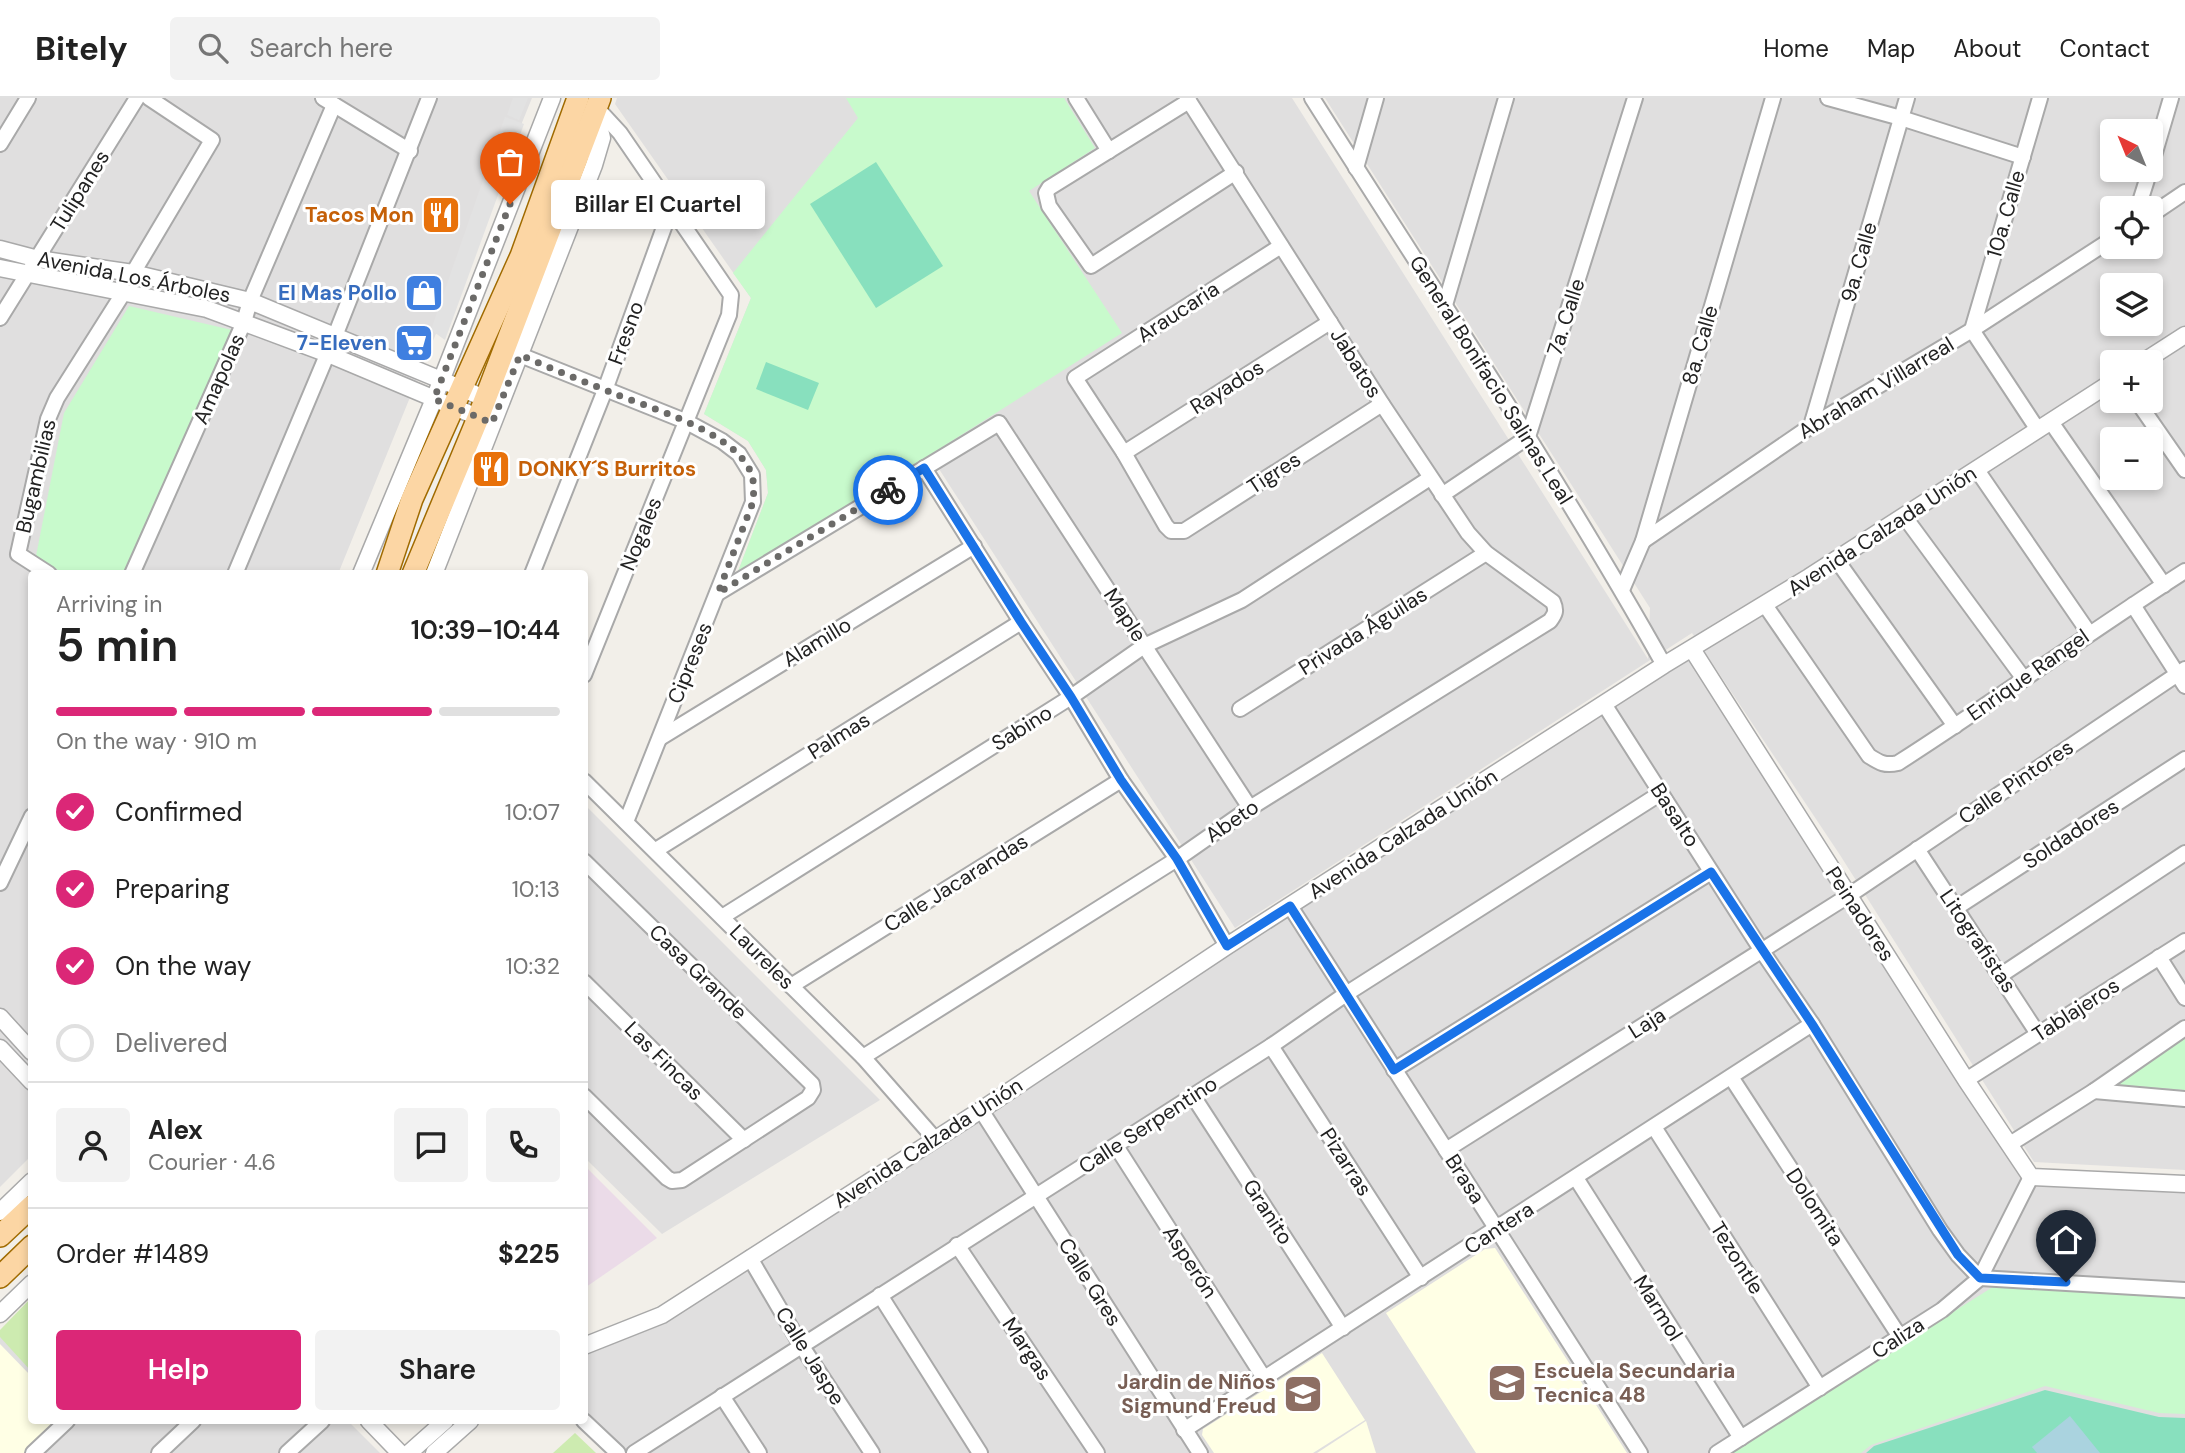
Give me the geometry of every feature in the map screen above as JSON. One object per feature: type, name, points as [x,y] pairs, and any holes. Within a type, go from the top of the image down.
[{"type":"main road","points":[[388,570],[449,399],[521,256],[592,103]]},
{"type":"main road","points":[[415,570],[489,411],[592,103]]},
{"type":"main road","points":[[0,1236],[28,1210]]},
{"type":"main road","points":[[0,1277],[28,1250]]},
{"type":"street","points":[[0,144],[28,98]]},
{"type":"street","name":"Tulipanes","points":[[0,318],[137,98]]},
{"type":"street","points":[[133,272],[212,140],[149,98]]},
{"type":"street","points":[[237,570],[328,354],[429,98]]},
{"type":"street","points":[[441,381],[552,98]]},
{"type":"street","points":[[1076,98],[1109,150]]},
{"type":"street","name":"General Bonifacio Salinas Leal","points":[[1312,98],[1528,437],[1622,590],[1664,665]]},
{"type":"street","points":[[1356,168],[1376,98]]},
{"type":"street","points":[[1445,304],[1506,98]]},
{"type":"street","name":"7a. Calle","points":[[1528,437],[1635,98]]},
{"type":"street","name":"8a. Calle","points":[[1622,590],[1643,541],[1773,98]]},
{"type":"street","points":[[1828,98],[2023,157]]},
{"type":"street","name":"9a. Calle","points":[[1811,426],[1907,98]]},
{"type":"street","name":"10a. Calle","points":[[1972,330],[2040,98]]},
{"type":"street","points":[[2163,125],[2171,98]]},
{"type":"street","points":[[1188,100],[1049,188],[1046,193],[1049,205],[1091,266],[1236,173]]},
{"type":"street","name":"Jabatos","points":[[1188,100],[1382,404],[1468,533],[1486,553],[1553,603]]},
{"type":"street","points":[[328,101],[410,151]]},
{"type":"street","name":"Amapolas","points":[[134,570],[244,322],[328,101]]},
{"type":"street","points":[[592,103],[612,122],[671,208]]},
{"type":"street","points":[[434,570],[489,411],[520,355],[598,155],[602,138],[592,103]]},
{"type":"street","points":[[2163,207],[2185,192]]},
{"type":"street","name":"Nogales","points":[[588,665],[729,315],[732,300],[732,295],[671,208]]},
{"type":"street","name":"Fresno","points":[[534,570],[605,390],[671,208]]},
{"type":"street","name":"Araucaria","points":[[1124,453],[1075,378],[1281,246]]},
{"type":"street","name":"Abraham Villarreal","points":[[1643,541],[1811,426],[1972,330],[2100,247]]},
{"type":"street","name":"Avenida Los Árboles","points":[[0,250],[38,259],[133,272],[250,301],[441,381],[449,399]]},
{"type":"street","name":"Avenida Los Árboles","points":[[0,268],[207,309],[449,399],[489,411]]},
{"type":"street","name":"Bugambilias","points":[[43,570],[18,554],[52,408],[124,292]]},
{"type":"street","name":"Rayados","points":[[1124,453],[1330,322]]},
{"type":"street","points":[[1972,330],[2164,585]]},
{"type":"street","points":[[2162,350],[2185,335]]},
{"type":"street","name":"Cipreses","points":[[520,355],[685,421],[729,446],[747,465],[752,475],[753,502],[626,822]]},
{"type":"street","name":"Avenida Calzada Unión","points":[[588,1345],[654,1320],[981,1110],[1227,946],[1664,665],[1765,605],[2100,390]]},
{"type":"street","points":[[363,570],[449,399]]},
{"type":"street","name":"Tigres","points":[[1124,453],[1166,526],[1171,531],[1184,531],[1382,404]]},
{"type":"street","points":[[2145,413],[2185,470]]},
{"type":"street","name":"Maple","points":[[924,468],[999,423],[1250,808]]},
{"type":"street","points":[[1442,495],[1528,437]]},
{"type":"street","points":[[718,593],[924,468],[1121,780],[1177,859],[1227,946]]},
{"type":"street","points":[[1977,470],[2089,633]]},
{"type":"street","name":"Sabino","points":[[722,917],[1071,697],[1144,646],[1242,600],[1430,478]]},
{"type":"street","points":[[1904,516],[2024,679]]},
{"type":"street","name":"Alamillo","points":[[660,738],[975,546]]},
{"type":"street","name":"Privada Águilas","points":[[1240,709],[1486,553]]},
{"type":"street","points":[[1836,559],[1955,726]]},
{"type":"street","name":"Enrique Rangel","points":[[1765,605],[1870,756],[1880,764],[1888,765],[1898,763],[1955,726],[2089,633],[2185,571]]},
{"type":"street","name":"Abeto","points":[[863,1057],[1177,859],[1250,808],[1550,621],[1556,609],[1553,603]]},
{"type":"street","points":[[2133,605],[2183,676]]},
{"type":"street","name":"Palmas","points":[[656,850],[1021,622]]},
{"type":"street","name":"Peinadores","points":[[1692,649],[1966,1080],[2031,1177]]},
{"type":"street","name":"Calle Pintores","points":[[1848,896],[2183,676]]},
{"type":"street","name":"Basalto","points":[[1604,705],[1812,1024],[1940,1230],[1958,1255],[1980,1278]]},
{"type":"street","name":"Soldadores","points":[[1956,908],[2185,759]]},
{"type":"street","name":"Calle Jacarandas","points":[[791,986],[1121,780]]},
{"type":"street","name":"Laureles","points":[[588,784],[863,1057],[935,1139]]},
{"type":"street","name":"Calle Serpentino","points":[[634,1453],[1116,1146],[1346,994],[1661,793]]},
{"type":"street","points":[[0,883],[28,824]]},
{"type":"street","name":"Litografistas","points":[[1917,849],[2038,1034]]},
{"type":"street","points":[[2001,975],[2185,853]]},
{"type":"street","name":"Casa Grande","points":[[588,865],[812,1084],[813,1090],[808,1098],[744,1140]]},
{"type":"street","points":[[1394,1070],[1711,872]]},
{"type":"street","name":"Laja","points":[[1446,1150],[1848,896]]},
{"type":"street","name":"Brasa","points":[[1290,906],[1640,1453]]},
{"type":"street","name":"Tablajeros","points":[[1966,1080],[2185,940]]},
{"type":"street","points":[[2159,957],[2185,999]]},
{"type":"street","name":"Las Fincas","points":[[588,986],[744,1140]]},
{"type":"street","name":"Cantera","points":[[1184,1430],[1812,1024]]},
{"type":"street","points":[[3,1025],[28,1046]]},
{"type":"street","points":[[2010,1144],[2094,1091],[2185,1028]]},
{"type":"street","name":"Pizarras","points":[[1271,1046],[1421,1278]]},
{"type":"street","points":[[0,1048],[26,1077]]},
{"type":"street","name":"Dolomita","points":[[1731,1077],[1899,1336]]},
{"type":"street","points":[[2094,1091],[2185,1099]]},
{"type":"street","name":"Granito","points":[[1193,1096],[1343,1328]]},
{"type":"street","points":[[588,1100],[667,1178],[676,1181],[682,1180],[744,1140]]},
{"type":"street","name":"Calle Gres","points":[[981,1110],[1184,1430],[1193,1451]]},
{"type":"street","name":"Tezontle","points":[[1654,1127],[1819,1388]]},
{"type":"street","name":"Asperón","points":[[1116,1146],[1265,1378]]},
{"type":"street","points":[[2031,1177],[2185,1184]]},
{"type":"street","name":"Caliza","points":[[1717,1453],[1941,1310],[1980,1278],[2031,1177]]},
{"type":"street","name":"Marmol","points":[[1576,1178],[1741,1438]]},
{"type":"street","points":[[0,1212],[28,1185]]},
{"type":"street","name":"Margas","points":[[957,1245],[1097,1453]]},
{"type":"street","name":"Calle Jaspe","points":[[750,1258],[801,1345],[872,1453]]},
{"type":"street","points":[[1980,1278],[2185,1290]]},
{"type":"street","points":[[0,1314],[28,1287]]},
{"type":"street","points":[[880,1295],[980,1453]]},
{"type":"street","points":[[722,1396],[759,1453]]},
{"type":"street","points":[[33,1453],[64,1424]]},
{"type":"street","points":[[159,1453],[190,1424]]},
{"type":"street","points":[[287,1453],[319,1424]]},
{"type":"street","points":[[372,1424],[400,1453]]},
{"type":"street","points":[[409,1453],[442,1424]]},
{"type":"street","points":[[434,1453],[467,1424]]},
{"type":"street","points":[[587,1424],[618,1453]]},
{"type":"shaded area","points":[[0,98],[532,98],[340,570],[28,570],[28,1159],[0,1187]]},
{"type":"shaded area","points":[[513,98],[528,98],[519,120],[507,115]]},
{"type":"shaded area","points":[[617,98],[1292,98],[1648,659],[1650,608],[1325,98],[2185,98],[2185,1170],[2034,1162],[1840,855],[1692,633],[1235,928],[930,455],[737,574],[768,493],[766,470],[748,441],[704,414],[751,298],[615,104]]},
{"type":"shaded area","points":[[505,117],[524,124],[445,340],[431,330]]},
{"type":"shaded area","points":[[1693,654],[2027,1178],[2185,1187],[2185,1453],[618,1453],[588,1423],[588,1344],[649,1326]]},
{"type":"shaded area","points":[[588,808],[880,1100],[662,1234],[588,1161]]},
{"type":"shaded area","points":[[588,1169],[657,1238],[588,1286]]},
{"type":"shaded area","name":"Escuela Secundaria Tecnica 48","points":[[1495,1248],[1627,1453],[1476,1453],[1386,1313],[1485,1249]]},
{"type":"shaded area","points":[[28,1308],[28,1424],[351,1424],[380,1453],[0,1453],[0,1336]]},
{"type":"shaded area","points":[[0,1344],[28,1373],[28,1424],[55,1424],[24,1453],[0,1453]]},
{"type":"shaded area","name":"Jardin de Niños Sigmund Freud","points":[[1322,1353],[1365,1420],[1313,1453],[1214,1453],[1202,1435],[1203,1429]]},
{"type":"shaded area","points":[[1366,1421],[1376,1453],[1317,1453]]},
{"type":"green space","points":[[846,98],[1064,98],[1095,148],[1029,191],[1122,333],[745,572],[737,574],[768,493],[766,470],[748,441],[704,414],[751,298],[733,273],[858,118]]},
{"type":"green space","points":[[876,162],[943,266],[876,308],[810,204]]},
{"type":"green space","points":[[129,306],[232,330],[131,570],[58,570],[36,556],[64,413]]},
{"type":"green space","points":[[766,362],[819,383],[808,410],[756,389]]},
{"type":"green space","points":[[2185,1037],[2185,1090],[2111,1084]]},
{"type":"green space","points":[[1996,1285],[2185,1294],[2185,1414],[2159,1413],[2045,1386],[1871,1445],[1861,1453],[1729,1453]]},
{"type":"green space","points":[[28,1301],[28,1368],[0,1337],[0,1330]]},
{"type":"green space","points":[[2045,1390],[2159,1417],[2185,1418],[2185,1453],[1866,1453],[1874,1446]]},
{"type":"green space","points":[[575,1433],[596,1453],[553,1453]]},
{"type":"water","points":[[2070,1416],[2100,1453],[2037,1453],[2032,1447]]},
{"type":"way so far","points":[[510,204],[434,399],[492,423],[520,355],[685,421],[722,441],[747,465],[754,487],[753,502],[718,593],[888,490]]},
{"type":"place","name":"Billar El Cuartel","points":[[510,204]]},
{"type":"place","name":"Tacos Mon","points":[[441,215]]},
{"type":"place","name":"El Mas Pollo","points":[[424,293]]},
{"type":"place","name":"7-Eleven","points":[[414,343]]},
{"type":"place","name":"DONKY´S Burritos","points":[[491,469]]},
{"type":"place","name":"Escuela Secundaria Tecnica 48","points":[[1507,1383]]},
{"type":"place","name":"Jardin de Niños Sigmund Freud","points":[[1303,1394]]},
{"type":"route","points":[[888,490],[924,468],[1121,780],[1177,859],[1227,946],[1290,906],[1394,1070],[1711,872],[1812,1024],[1958,1255],[1980,1278],[2066,1282]]}]
